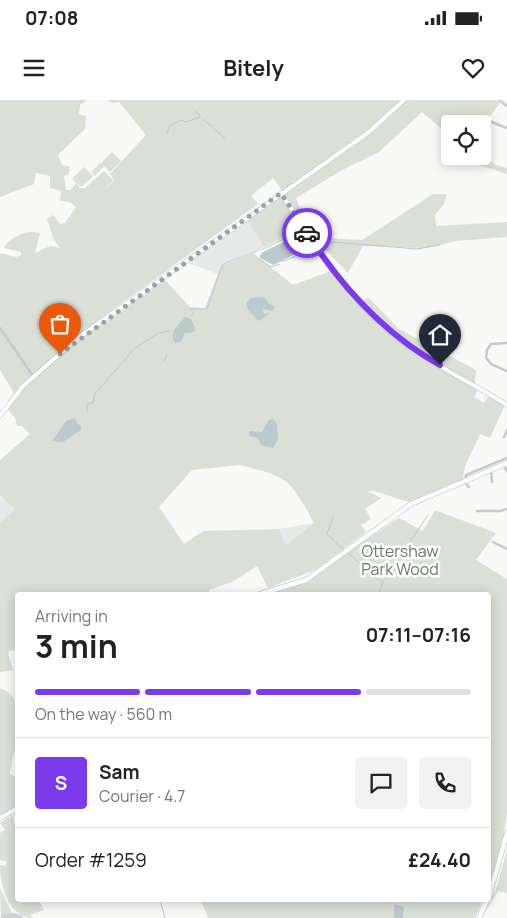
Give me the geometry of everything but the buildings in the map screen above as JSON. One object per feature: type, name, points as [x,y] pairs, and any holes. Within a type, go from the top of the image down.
[{"type":"main road","points":[[267,592],[306,580],[411,504],[505,464]]},
{"type":"main road","points":[[0,818],[15,810]]},
{"type":"main road","points":[[491,890],[506,847],[507,833]]},
{"type":"main road","points":[[479,918],[486,902]]},
{"type":"street","points":[[0,416],[34,376],[78,338],[369,132],[404,100]]},
{"type":"street","points":[[498,100],[507,106]]},
{"type":"street","points":[[491,122],[507,128]]},
{"type":"street","points":[[281,193],[313,242],[353,296],[389,331],[419,354],[505,404],[507,397]]},
{"type":"street","points":[[0,328],[34,376]]},
{"type":"street","points":[[507,343],[491,344],[487,350],[486,358],[491,364],[507,371]]},
{"type":"street","points":[[504,437],[507,430]]},
{"type":"street","points":[[469,487],[464,481],[466,475],[507,458]]},
{"type":"street","points":[[505,464],[507,471]]},
{"type":"street","points":[[491,470],[492,482]]},
{"type":"street","points":[[476,512],[507,509]]},
{"type":"street","points":[[493,542],[507,549]]},
{"type":"shaded area","points":[[247,220],[264,247],[223,264],[218,274],[188,263]]},
{"type":"shaded area","points":[[288,240],[299,244],[296,252],[289,257],[273,265],[260,258],[263,252]]},
{"type":"shaded area","points":[[264,297],[268,303],[275,307],[272,311],[263,309],[264,314],[270,313],[259,321],[248,310],[246,304],[250,298]]},
{"type":"shaded area","points":[[185,317],[191,319],[196,330],[191,333],[185,333],[181,342],[175,343],[173,332]]},
{"type":"shaded area","points":[[75,418],[77,424],[81,425],[81,430],[63,442],[52,441],[66,421]]},
{"type":"shaded area","points":[[273,419],[277,424],[278,440],[273,448],[261,445],[258,438],[250,436],[249,433],[250,431],[262,432],[269,420]]},
{"type":"shaded area","points":[[0,495],[15,510],[0,522]]},
{"type":"shaded area","points":[[314,523],[286,545],[279,529]]},
{"type":"shaded area","points":[[394,904],[404,907],[403,918],[394,918]]},
{"type":"green space","points":[[0,100],[87,100],[80,105],[79,114],[86,116],[85,129],[58,155],[62,165],[70,167],[69,174],[64,176],[66,190],[71,190],[76,183],[80,188],[85,188],[104,171],[113,180],[102,192],[114,180],[110,174],[146,135],[119,102],[112,103],[107,100],[496,100],[500,103],[491,115],[441,115],[441,128],[422,112],[379,152],[342,170],[296,198],[299,206],[325,238],[362,240],[433,194],[447,194],[444,204],[435,215],[436,226],[507,222],[507,237],[456,241],[426,248],[363,246],[348,273],[318,242],[273,178],[251,196],[258,204],[96,322],[101,326],[165,280],[190,307],[205,308],[221,266],[253,253],[293,285],[331,271],[351,297],[413,352],[478,390],[474,397],[484,403],[489,395],[505,405],[490,438],[480,434],[467,462],[463,479],[409,502],[374,491],[367,491],[381,498],[365,509],[371,519],[361,525],[366,532],[315,570],[268,588],[257,566],[234,581],[209,590],[209,592],[15,592],[15,650],[8,652],[13,670],[0,672],[0,522],[15,510],[0,495],[0,460],[30,434],[22,426],[17,426],[15,418],[8,410],[8,401],[14,393],[0,370],[0,253],[16,257],[21,255],[21,252],[4,248],[14,237],[30,232],[40,233],[35,253],[50,246],[60,248],[54,240],[47,219],[53,215],[60,224],[65,223],[76,207],[70,202],[60,201],[61,191],[50,188],[50,176],[36,173],[34,184],[0,197]],"holes":[[[239,465],[278,477],[292,488],[314,523],[286,545],[279,529],[203,531],[184,544],[159,507],[192,470]]]},
{"type":"green space","points":[[112,152],[121,161],[110,172],[104,166],[95,176],[91,172],[100,163],[102,165],[101,163]]},
{"type":"green space","points":[[491,161],[495,165],[507,168],[507,174],[482,166],[491,165]]},
{"type":"green space","points":[[84,167],[93,176],[81,187],[72,179]]},
{"type":"green space","points":[[280,196],[306,234],[287,236],[264,247],[247,220]]},
{"type":"green space","points":[[369,298],[399,329],[476,370],[475,384],[419,351],[392,331],[360,301]]},
{"type":"green space","name":"Ottershaw Park Wood","points":[[435,510],[496,533],[476,560],[507,579],[507,814],[501,852],[491,879],[491,592],[276,592],[310,581],[399,518],[423,531]]},
{"type":"green space","points":[[0,688],[10,694],[15,702],[15,748],[10,773],[15,777],[15,807],[0,816]]},
{"type":"green space","points":[[13,815],[15,826],[15,902],[40,902],[44,910],[30,915],[33,918],[24,917],[17,913],[4,891],[0,865],[6,866],[6,861],[0,860],[0,833],[5,830],[0,823]]},
{"type":"green space","points":[[507,850],[507,893],[498,891],[482,918],[496,889]]},
{"type":"green space","points":[[0,888],[12,913],[1,918]]},
{"type":"green space","points":[[202,902],[482,902],[475,918],[403,918],[404,907],[394,906],[394,918],[208,918]]},
{"type":"waterway","points":[[195,110],[200,116]]},
{"type":"waterway","points":[[167,134],[170,126],[180,120],[186,122],[200,117]]},
{"type":"waterway","points":[[203,119],[212,127]]},
{"type":"waterway","points":[[214,129],[225,138]]},
{"type":"waterway","points":[[263,249],[290,236],[307,237]]},
{"type":"waterway","points":[[314,236],[320,238]]},
{"type":"waterway","points":[[322,239],[330,243]]},
{"type":"waterway","points":[[332,242],[417,249],[440,245]]},
{"type":"waterway","points":[[282,262],[294,257],[301,248],[303,250]]},
{"type":"waterway","points":[[215,285],[223,264],[262,249]]},
{"type":"waterway","points":[[259,259],[271,267],[280,264]]},
{"type":"waterway","points":[[190,309],[207,309],[215,286]]},
{"type":"waterway","points":[[159,333],[169,331]]},
{"type":"waterway","points":[[87,413],[87,404],[94,402],[94,395],[135,348],[157,334]]},
{"type":"waterway","points":[[164,362],[167,354]]},
{"type":"waterway","points":[[380,592],[382,583],[428,515]]},
{"type":"waterway","points":[[333,517],[327,534],[344,550]]},
{"type":"waterway","points":[[348,553],[381,582]]},
{"type":"waterway","points":[[161,902],[165,918]]},
{"type":"taxiway","points":[[4,918],[14,916],[20,918]]},
{"type":"way so far","points":[[60,354],[78,338],[281,193],[307,233]]},
{"type":"route","points":[[307,233],[357,301],[398,338],[440,365]]}]
